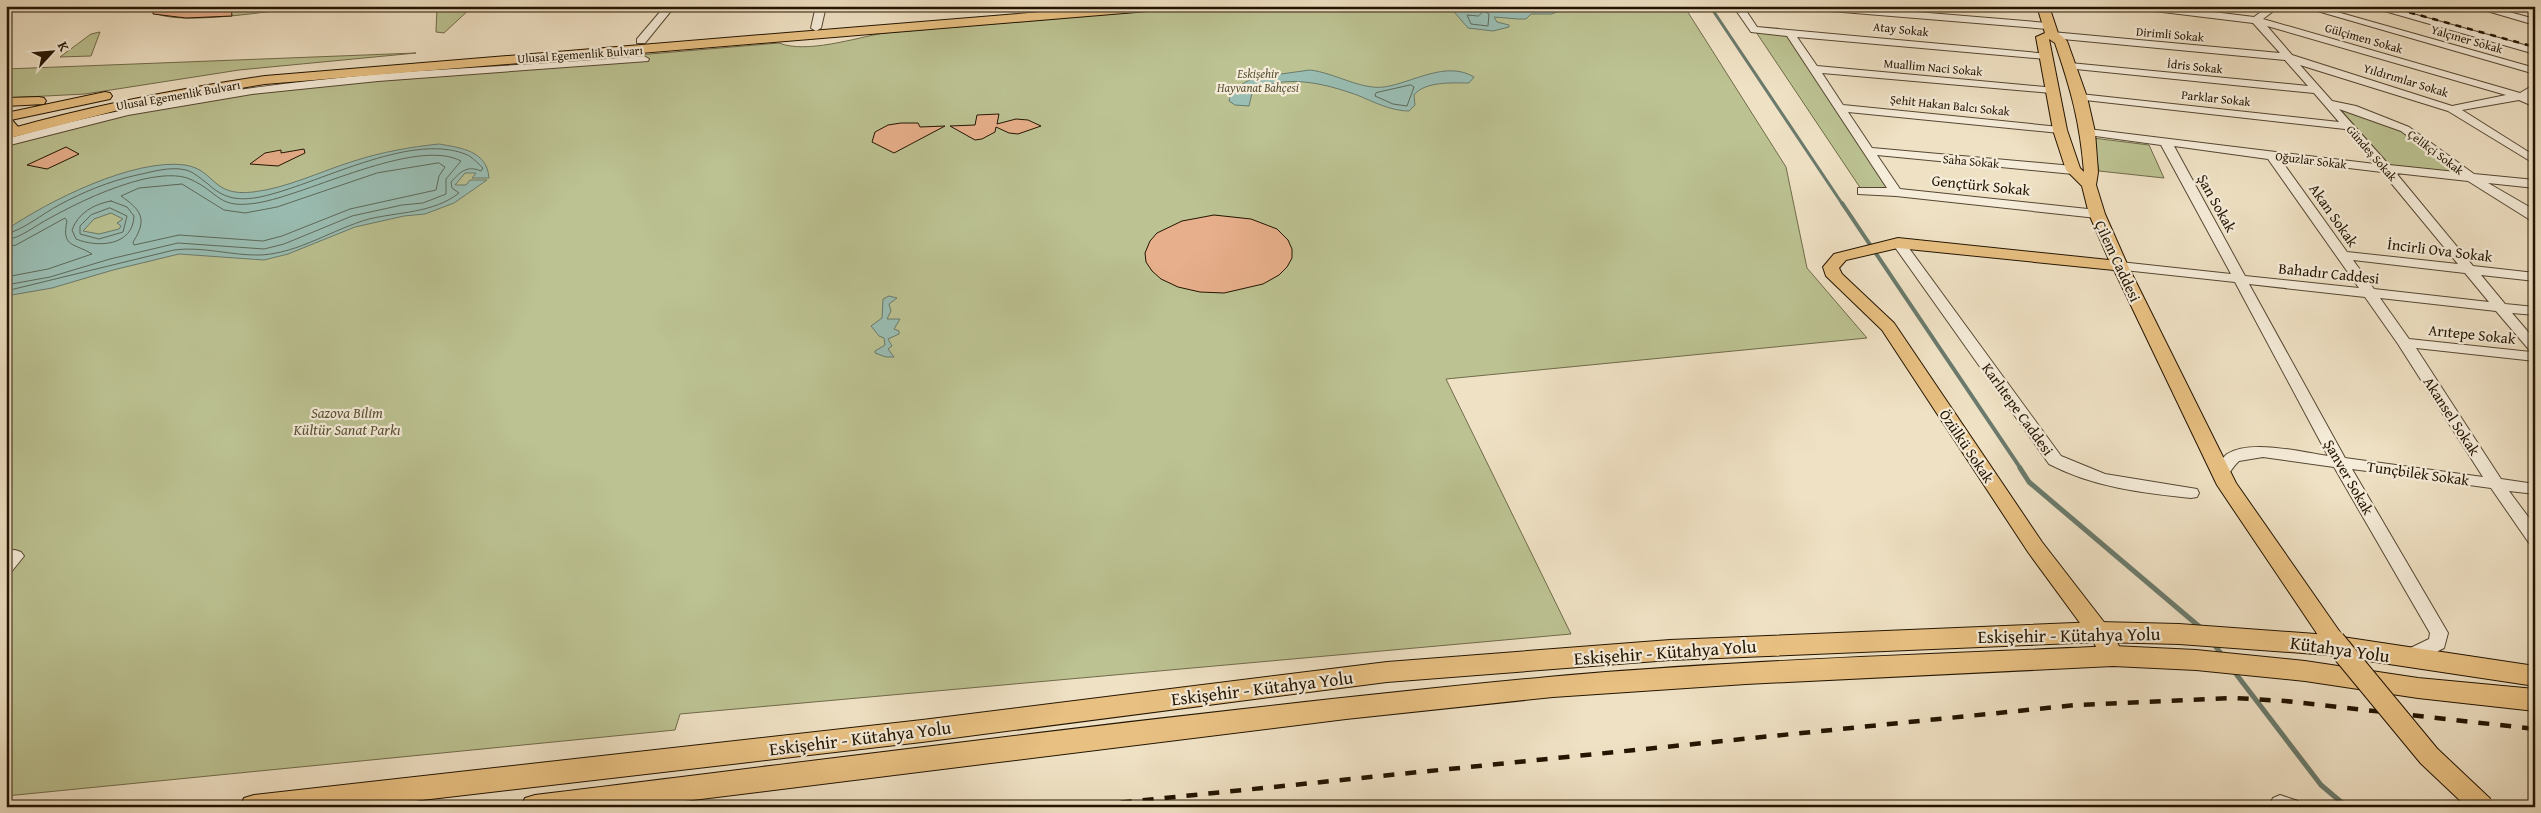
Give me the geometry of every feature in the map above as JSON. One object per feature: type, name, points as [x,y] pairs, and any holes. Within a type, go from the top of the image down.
[{"type":"highway","points":[[6,123],[11,128],[6,135]]},
{"type":"highway","name":"Eskişehir - Kütahya Yolu","points":[[254,807],[922,731],[1387,672],[1670,650],[2099,632],[2179,634],[2273,640]]},
{"type":"highway","name":"Kütahya Yolu","points":[[2273,640],[2329,646],[2406,658]]},
{"type":"highway","name":"Eskişehir - Kütahya Yolu","points":[[540,806],[1346,708],[1553,687],[1746,674],[2113,656],[2196,660],[2305,671],[2418,688],[2535,700]]},
{"type":"highway","points":[[2406,658],[2535,676]]},
{"type":"main road","name":"Ulusal Egemenlik Bulvarı","points":[[6,118],[137,90],[211,78],[290,69],[1074,6]]},
{"type":"main road","name":"Ulusal Egemenlik Bulvarı","points":[[6,135],[57,120],[138,101],[265,80],[1160,6]]},
{"type":"main road","points":[[2044,6],[2050,31],[2061,41],[2080,97],[2088,132],[2091,172],[2088,185]]},
{"type":"main road","name":"Çilem Caddesi","points":[[2050,31],[2042,38],[2060,130],[2073,170],[2088,185],[2097,214],[2120,266],[2224,479],[2334,641],[2429,756],[2483,807]]},
{"type":"main road","points":[[6,102],[47,101],[137,90]]},
{"type":"main road","points":[[1898,243],[2120,266]]},
{"type":"main road","name":"Özülkü Sokak","points":[[1898,243],[1840,257],[1831,267],[1834,276],[1888,327],[2035,547],[2099,632],[2113,656]]},
{"type":"main road","points":[[2051,260],[2096,271],[2133,294]]},
{"type":"street","points":[[641,41],[670,6]]},
{"type":"street","points":[[816,28],[821,6]]},
{"type":"street","name":"Atay Sokak","points":[[1738,6],[1754,30],[1789,32],[1857,20],[2045,56]]},
{"type":"street","points":[[1806,6],[1857,20]]},
{"type":"street","name":"Gülçimen Sokak","points":[[2138,6],[2183,9],[2256,20],[2520,96],[2535,104]]},
{"type":"street","points":[[2256,20],[2275,6]]},
{"type":"street","name":"Yalçıner Sokak","points":[[2305,6],[2535,71]]},
{"type":"street","points":[[2372,6],[2535,51]]},
{"type":"street","points":[[2475,6],[2535,22]]},
{"type":"street","name":"Dirimli Sokak","points":[[1857,20],[2050,31],[2287,58]]},
{"type":"street","name":"Gündeş Sokak","points":[[2256,20],[2287,58],[2386,168],[2535,349]]},
{"type":"street","points":[[1789,32],[1838,108],[1896,192]]},
{"type":"street","name":"Yıldırımlar Sokak","points":[[2287,58],[2452,109],[2535,161]]},
{"type":"street","points":[[6,143],[83,121],[168,102],[316,84],[644,59]]},
{"type":"street","name":"İdris Sokak","points":[[2070,66],[2317,90]]},
{"type":"street","name":"Muallim Naci Sokak","points":[[1812,69],[2051,90]]},
{"type":"street","points":[[2452,109],[2520,96],[2529,93],[2535,87]]},
{"type":"street","name":"Parklar Sokak","points":[[2080,97],[2348,126]]},
{"type":"street","name":"Çelikçi Sokak","points":[[2328,103],[2352,108],[2405,129],[2470,177],[2529,212],[2535,219]]},
{"type":"street","name":"Şehit Hakan Balcı Sokak","points":[[1838,108],[2060,130]]},
{"type":"street","name":"Oğuzlar Sokak","points":[[2088,132],[2272,156],[2535,184]]},
{"type":"street","name":"Şan Sokak","points":[[2164,141],[2242,280]]},
{"type":"street","name":"Saha Sokak","points":[[1869,151],[2073,170]]},
{"type":"street","name":"Akan Sokak","points":[[2272,156],[2369,293]]},
{"type":"street","name":"Gençtürk Sokak","points":[[1862,191],[1896,192],[2097,214]]},
{"type":"street","name":"Karlıtepe Caddesi","points":[[1898,243],[2055,460],[2069,469],[2141,487],[2191,493]]},
{"type":"street","name":"İncirli Ova Sokak","points":[[2342,255],[2535,277]]},
{"type":"street","name":"Bahadır Caddesi","points":[[2120,266],[2535,311]]},
{"type":"street","name":"Şanver Sokak","points":[[2242,280],[2339,461],[2439,633],[2438,643],[2406,658]]},
{"type":"street","name":"Akansel Sokak","points":[[2369,293],[2405,343],[2496,484],[2535,538]]},
{"type":"street","name":"Arıtepe Sokak","points":[[2405,343],[2535,357]]},
{"type":"street","name":"Tunçbilek Sokak","points":[[2224,479],[2226,462],[2242,454],[2263,452],[2535,489]]},
{"type":"street","points":[[6,556],[15,556],[6,567]]},
{"type":"green space","points":[[144,6],[307,6],[230,16],[188,18],[157,14]]},
{"type":"green space","points":[[437,6],[473,6],[444,33],[436,32]]},
{"type":"green space","name":"Sazova Bilim Kültür Sanat Parkı","points":[[1209,6],[1684,6],[1786,167],[1807,268],[1867,338],[1446,379],[1571,634],[680,714],[675,730],[6,796],[6,141],[139,106],[217,91],[779,43],[790,46],[816,46],[884,33]]},
{"type":"green space","points":[[100,32],[91,56],[60,57],[91,34]]},
{"type":"green space","points":[[1756,32],[1786,34],[1890,189],[1861,189]]},
{"type":"green space","points":[[416,53],[239,70],[85,94],[6,98],[6,69]]},
{"type":"green space","points":[[2341,110],[2357,113],[2401,131],[2454,172],[2389,165]]},
{"type":"green space","points":[[2093,138],[2149,145],[2164,178],[2099,171]]},
{"type":"water","points":[[1469,6],[1487,6],[1504,11],[1528,6],[1556,6],[1560,11],[1551,14],[1531,14],[1526,19],[1494,17],[1497,22],[1509,25],[1509,27],[1493,31],[1468,28],[1450,7]],"holes":[[[1469,6],[1476,8],[1478,12],[1467,8]]]},
{"type":"water","points":[[1310,70],[1329,74],[1357,84],[1375,87],[1395,85],[1441,72],[1463,72],[1474,77],[1469,83],[1432,85],[1419,90],[1414,95],[1415,105],[1409,111],[1389,108],[1332,87],[1304,82],[1277,83],[1264,87],[1252,93],[1249,106],[1235,105],[1229,101],[1231,91],[1249,80]]},
{"type":"water","points":[[439,144],[464,149],[478,156],[484,162],[489,178],[472,178],[476,173],[465,173],[455,185],[466,185],[470,180],[487,180],[454,203],[425,214],[404,216],[355,227],[288,254],[264,260],[179,254],[113,270],[52,288],[6,296],[6,230],[68,195],[117,175],[141,168],[185,165],[203,172],[229,191],[253,192],[279,187],[375,155]],"holes":[[[111,213],[123,219],[117,223],[121,226],[119,229],[99,234],[83,231],[94,219]]]},
{"type":"water","points":[[889,296],[897,298],[889,304],[891,311],[887,319],[900,319],[894,329],[899,331],[899,334],[888,339],[892,346],[888,349],[894,357],[886,357],[875,353],[875,351],[885,345],[884,338],[879,336],[871,326],[882,318],[883,299]]},
{"type":"building","points":[[154,6],[231,6],[232,16],[186,18],[153,14]]},
{"type":"building","points":[[999,114],[997,124],[1016,119],[1028,120],[1041,126],[1018,134],[1009,133],[996,127],[995,132],[982,139],[975,140],[950,126],[975,125],[977,115]]},
{"type":"building","points":[[918,123],[920,127],[945,126],[894,153],[872,142],[875,132],[888,125]]},
{"type":"building","points":[[66,147],[79,154],[47,169],[27,165]]},
{"type":"building","points":[[304,149],[305,153],[278,166],[250,164],[265,153],[281,150],[281,153]]},
{"type":"building","points":[[1214,215],[1251,219],[1277,229],[1288,240],[1292,249],[1292,258],[1287,267],[1279,275],[1263,284],[1224,293],[1200,292],[1178,287],[1161,279],[1152,271],[1146,262],[1145,253],[1150,241],[1157,233],[1182,221]]},
{"type":"waterway","points":[[1710,6],[1843,205]]},
{"type":"waterway","points":[[1842,203],[2021,469]]},
{"type":"waterway","points":[[2020,468],[2029,482],[2201,628]]},
{"type":"waterway","points":[[2212,642],[2223,656]]},
{"type":"waterway","points":[[2233,670],[2321,785],[2347,807]]},
{"type":"railway","points":[[2386,6],[2535,47]]},
{"type":"railway","points":[[1077,807],[2076,705],[2235,698],[2285,701],[2535,729]]},
{"type":"park label","name":"Eskişehir Hayvanat Bahçesi","points":[[1258,80]]}]
